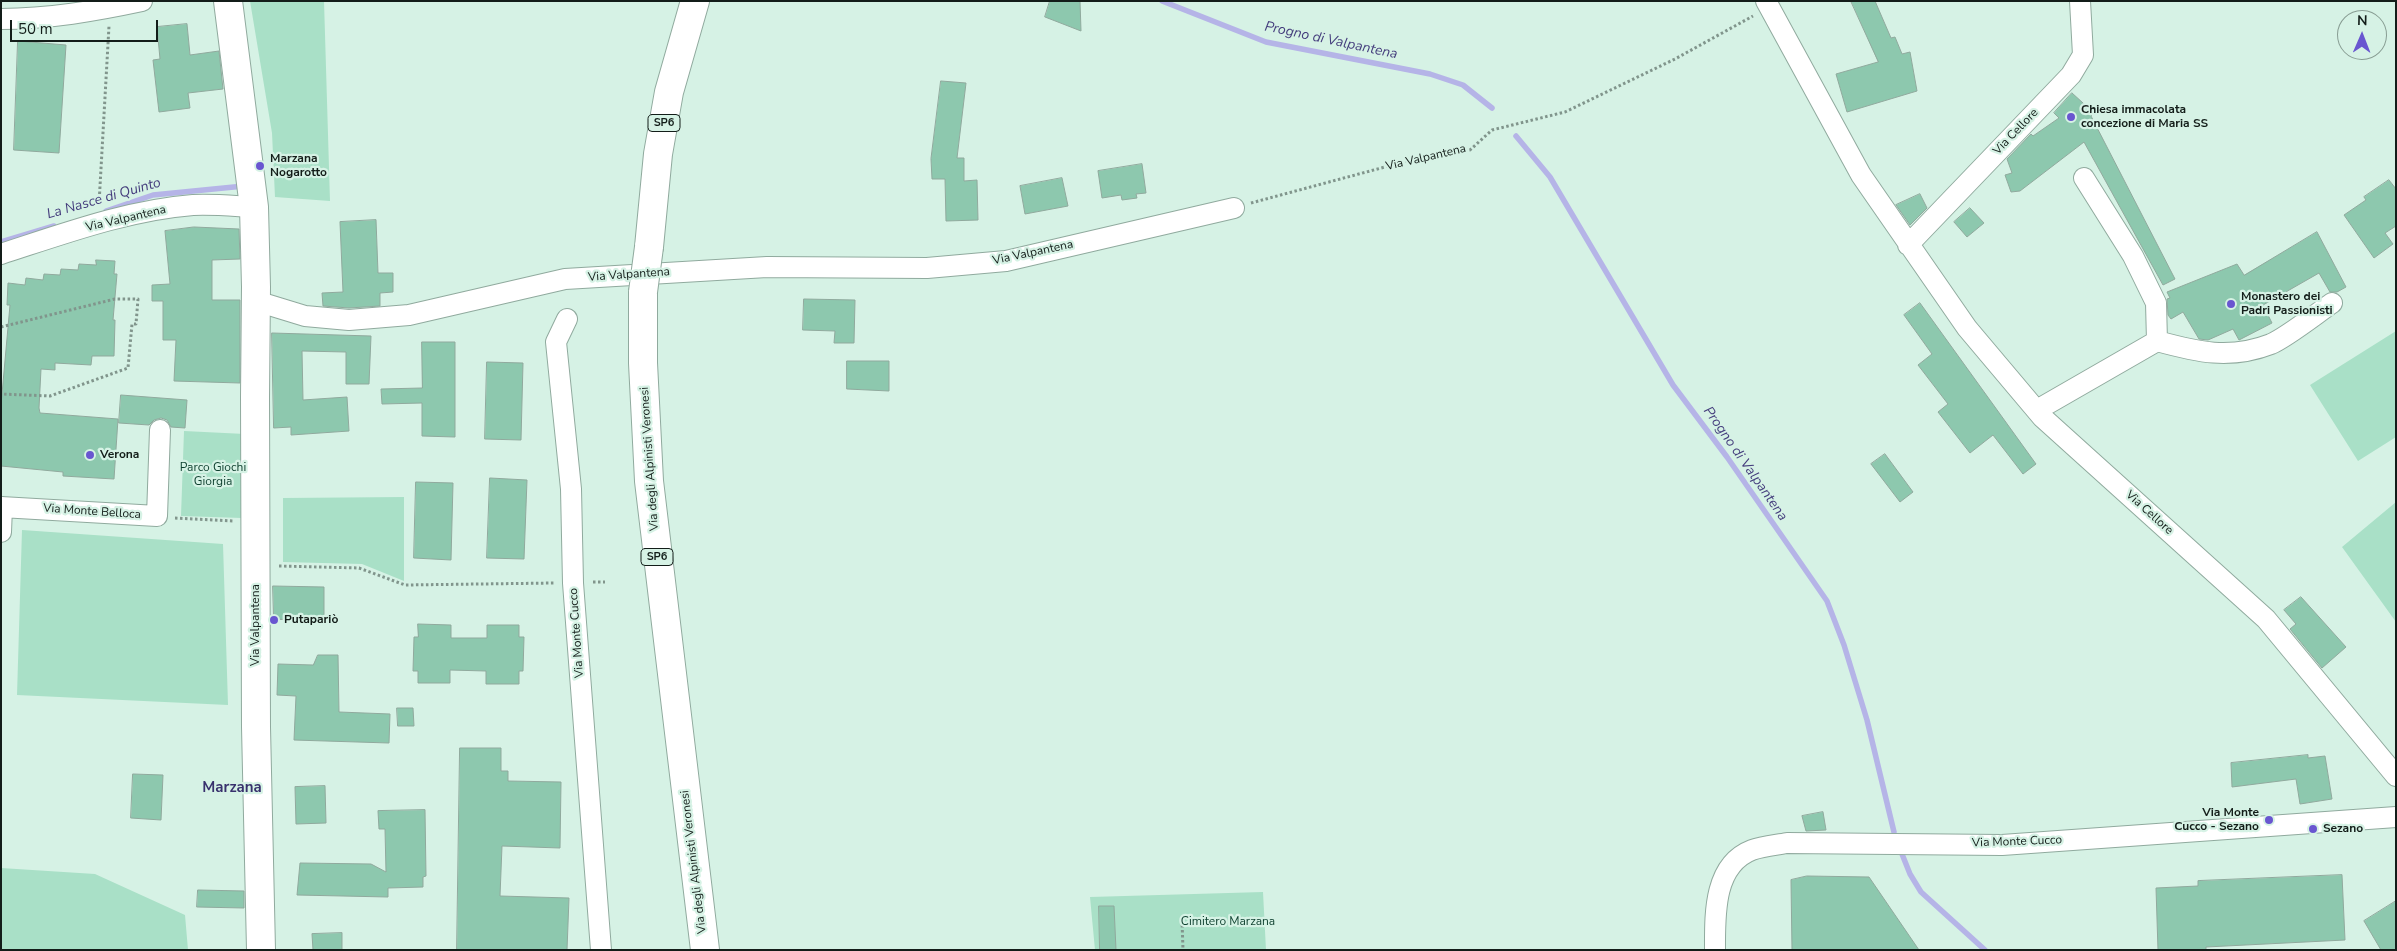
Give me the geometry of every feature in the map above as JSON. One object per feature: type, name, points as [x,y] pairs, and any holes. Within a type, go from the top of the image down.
[{"type":"main road","name":"Via Valpantena","points":[[228,1],[254,207],[256,301],[256,747],[261,950]]},
{"type":"main road","name":"Via degli Alpinisti Veronesi","points":[[695,1],[670,92],[658,154],[643,292],[643,363],[649,481],[705,950]]},
{"type":"street","points":[[1,19],[34,19],[142,1]]},
{"type":"street","name":"Via Cellore","points":[[1908,245],[2071,75],[2083,55],[2080,1]]},
{"type":"street","name":"Via Cellore","points":[[1768,4],[1861,175],[1967,328],[2037,410],[2266,619],[2396,776]]},
{"type":"street","points":[[2084,178],[2133,256],[2156,303],[2157,342]]},
{"type":"street","name":"Via Valpantena","points":[[1,254],[74,231],[146,212],[193,205],[254,207]]},
{"type":"street","name":"Via Valpantena","points":[[256,301],[305,316],[349,320],[410,315],[565,279],[767,267],[927,268],[1006,261],[1234,208]]},
{"type":"street","points":[[2037,410],[2157,342],[2222,354],[2271,344],[2332,303]]},
{"type":"street","name":"Via Monte Cucco","points":[[567,319],[556,342],[571,489],[573,582],[601,950]]},
{"type":"street","name":"Via Monte Belloca","points":[[1,508],[157,516],[160,430]]},
{"type":"street","points":[[1,508],[1,532]]},
{"type":"street","name":"Via Monte Cucco","points":[[1715,950],[1717,897],[1721,883],[1741,855],[1753,849],[1786,843],[2002,845],[2396,817]]},
{"type":"path","name":"Via Valpantena","points":[[1234,208],[1422,157],[1470,150],[1492,130],[1565,112],[1674,59],[1768,4]]},
{"type":"path","points":[[99,208],[110,28],[103,18],[102,9]]},
{"type":"path","points":[[1,327],[115,299],[138,299],[136,324],[132,324],[128,368],[50,396],[1,394]]},
{"type":"path","points":[[157,516],[255,522]]},
{"type":"path","points":[[256,566],[359,568],[405,586],[605,582]]},
{"type":"path","points":[[1182,920],[1182,950]]},
{"type":"green space","points":[[250,1],[324,1],[330,201],[275,197],[272,133]]},
{"type":"green space","points":[[2396,331],[2396,437],[2358,461],[2310,385]]},
{"type":"green space","name":"Parco Giochi Giorgia","points":[[184,431],[245,434],[242,518],[181,516]]},
{"type":"green space","points":[[404,497],[404,581],[362,564],[283,562],[283,498]]},
{"type":"green space","points":[[2396,502],[2396,622],[2342,547]]},
{"type":"green space","points":[[22,530],[223,544],[228,705],[17,695]]},
{"type":"green space","points":[[1,868],[95,874],[185,915],[188,950],[1,950]]},
{"type":"green space","name":"Cimitero Marzana","points":[[1263,892],[1266,950],[1095,950],[1090,897]]},
{"type":"building","points":[[1050,1],[1080,1],[1081,31],[1045,17]]},
{"type":"building","points":[[1851,1],[1875,1],[1891,38],[1895,37],[1902,54],[1910,52],[1917,91],[1847,112],[1836,74],[1878,62]]},
{"type":"building","points":[[187,24],[190,55],[219,51],[223,89],[188,93],[190,108],[159,112],[153,60],[160,59],[157,27]]},
{"type":"building","points":[[18,41],[66,45],[59,153],[14,150]]},
{"type":"building","points":[[941,81],[966,83],[957,158],[964,158],[964,181],[977,180],[978,220],[946,221],[945,179],[932,179],[931,159]]},
{"type":"building","points":[[2072,93],[2094,113],[2091,116],[2175,279],[2163,285],[2084,142],[2020,191],[2011,192],[2005,175],[2012,173],[2007,159],[2031,134],[2033,136],[2059,118],[2054,113]]},
{"type":"building","points":[[1142,164],[1146,193],[1136,194],[1137,198],[1122,200],[1121,195],[1102,198],[1098,171]]},
{"type":"building","points":[[1062,178],[1068,206],[1025,214],[1020,186]]},
{"type":"building","points":[[2389,180],[2396,189],[2396,226],[2385,233],[2393,244],[2374,258],[2344,215],[2366,200],[2364,197]]},
{"type":"building","points":[[1920,194],[1927,208],[1910,225],[1896,205]]},
{"type":"building","points":[[1970,208],[1984,223],[1967,237],[1954,222]]},
{"type":"building","points":[[376,220],[378,273],[393,273],[393,292],[380,293],[380,306],[349,308],[323,306],[322,293],[343,292],[340,222]]},
{"type":"building","points":[[194,227],[239,229],[240,259],[212,260],[212,300],[240,300],[240,383],[174,381],[176,340],[163,340],[163,301],[152,301],[152,285],[170,284],[165,231]]},
{"type":"building","points":[[2317,232],[2346,287],[2337,292],[2330,292],[2319,273],[2263,305],[2272,323],[2239,340],[2233,329],[2208,340],[2199,339],[2183,312],[2171,319],[2168,315],[2167,299],[2170,298],[2167,292],[2237,264],[2244,275]]},
{"type":"building","points":[[96,260],[115,261],[114,274],[117,274],[113,320],[115,320],[114,356],[92,356],[91,365],[55,363],[55,370],[41,369],[39,408],[40,413],[118,419],[114,479],[63,476],[63,472],[1,466],[1,405],[10,305],[7,305],[8,283],[25,285],[26,278],[43,280],[44,274],[60,275],[61,269],[78,270],[79,264],[96,265]]},
{"type":"building","points":[[804,299],[855,300],[854,343],[834,343],[835,331],[803,330]]},
{"type":"building","points":[[1920,303],[2036,464],[2023,474],[1993,435],[1970,453],[1938,412],[1948,404],[1918,365],[1932,354],[1904,315]]},
{"type":"building","points":[[272,333],[371,336],[369,384],[346,384],[346,352],[302,351],[303,400],[347,397],[349,431],[291,435],[291,427],[274,428]]},
{"type":"building","points":[[422,342],[455,342],[455,437],[422,436],[422,403],[382,404],[381,389],[422,388]]},
{"type":"building","points":[[847,361],[889,361],[889,391],[847,389]]},
{"type":"building","points":[[487,362],[523,363],[521,440],[485,439]]},
{"type":"building","points":[[121,395],[187,400],[185,428],[171,427],[167,420],[161,418],[154,420],[149,425],[119,423]]},
{"type":"building","points":[[1885,454],[1913,492],[1900,502],[1871,464]]},
{"type":"building","points":[[490,478],[527,480],[524,559],[487,558]]},
{"type":"building","points":[[416,482],[453,483],[451,560],[414,558]]},
{"type":"building","points":[[273,586],[324,587],[324,622],[274,619]]},
{"type":"building","points":[[2301,597],[2346,647],[2322,668],[2290,629],[2296,624],[2284,610]]},
{"type":"building","points":[[418,624],[451,625],[451,638],[487,638],[487,625],[519,625],[519,637],[524,637],[523,671],[519,671],[519,684],[486,684],[486,671],[450,670],[450,683],[418,683],[418,671],[413,671],[414,637],[418,637]]},
{"type":"building","points":[[318,655],[338,655],[339,712],[390,714],[389,743],[294,740],[296,696],[277,695],[278,664],[313,665]]},
{"type":"building","points":[[397,708],[413,708],[414,726],[398,726]]},
{"type":"building","points":[[460,748],[501,748],[501,771],[508,771],[508,781],[561,782],[560,848],[502,846],[500,896],[569,898],[567,950],[457,950]]},
{"type":"building","points":[[2308,755],[2308,758],[2325,756],[2332,799],[2300,804],[2296,779],[2232,787],[2231,763]]},
{"type":"building","points":[[133,774],[163,775],[161,820],[131,818]]},
{"type":"building","points":[[325,786],[326,823],[296,824],[295,787]]},
{"type":"building","points":[[425,810],[426,876],[423,877],[423,887],[388,888],[388,897],[297,895],[300,863],[371,864],[386,872],[385,829],[379,829],[378,811]]},
{"type":"building","points":[[1823,812],[1826,830],[1806,831],[1802,816]]},
{"type":"building","points":[[2342,875],[2345,940],[2206,947],[2206,950],[2158,950],[2156,888],[2198,886],[2198,881]]},
{"type":"building","points":[[1807,876],[1869,877],[1919,950],[1792,950],[1791,880]]},
{"type":"building","points":[[198,890],[244,891],[244,908],[197,907]]},
{"type":"building","points":[[2396,901],[2396,950],[2381,950],[2364,921]]},
{"type":"building","points":[[1099,906],[1114,906],[1116,950],[1100,950]]},
{"type":"building","points":[[342,933],[342,950],[313,950],[312,934]]},
{"type":"waterway","name":"Progno di Valpantena","points":[[1162,1],[1266,42],[1430,74],[1463,85],[1492,108]]},
{"type":"waterway","name":"Progno di Valpantena","points":[[1516,136],[1550,177],[1673,385],[1727,457],[1827,601],[1844,645],[1867,720],[1894,832]]},
{"type":"waterway","name":"La Nasce di Quinto","points":[[106,211],[153,195],[244,186]]},
{"type":"waterway","name":"La Nasce di Quinto","points":[[1,242],[54,226]]},
{"type":"waterway","name":"Progno di Valpantena","points":[[1902,854],[1910,874],[1921,892],[1985,950]]},
{"type":"place","name":"Chiesa immacolata concezione di Maria SS","points":[[2071,117]]},
{"type":"place","name":"Marzana Nogarotto","points":[[260,166]]},
{"type":"place","name":"Monastero dei Padri Passionisti","points":[[2231,304]]},
{"type":"place","name":"Verona","points":[[90,455]]},
{"type":"place","name":"Putapariò","points":[[274,620]]},
{"type":"place","name":"Via Monte Cucco - Sezano","points":[[2269,820]]},
{"type":"place","name":"Sezano","points":[[2313,829]]},
{"type":"district","name":"Marzana","points":[[232,788]]}]
